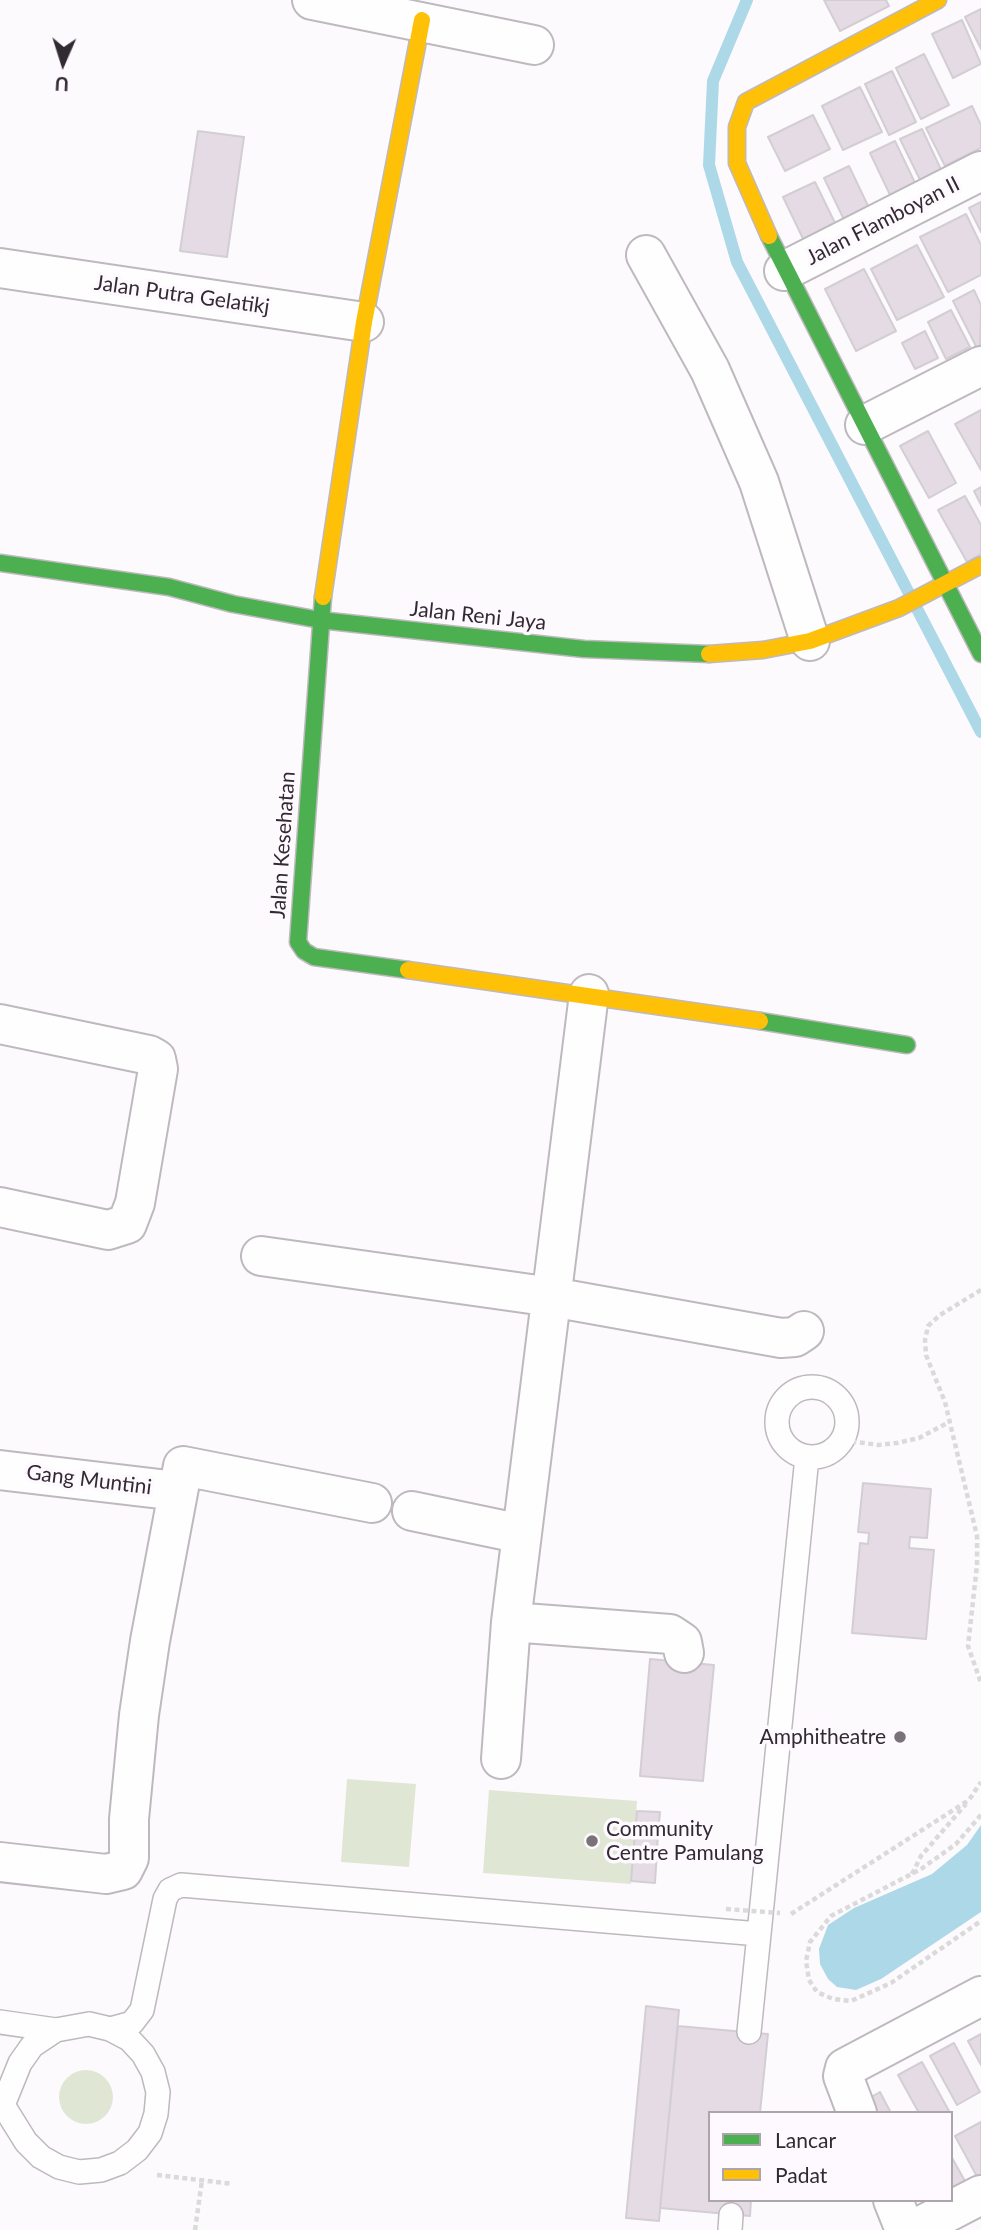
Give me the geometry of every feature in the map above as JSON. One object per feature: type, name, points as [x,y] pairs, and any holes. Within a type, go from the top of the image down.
[{"type":"street","points":[[312,0],[423,10],[534,45]]},
{"type":"street","points":[[938,0],[746,102],[737,127],[737,163],[785,271],[865,425],[943,585],[981,654]]},
{"type":"street","points":[[320,620],[364,322],[423,10]]},
{"type":"street","name":"Jalan Flamboyan II","points":[[785,271],[981,171]]},
{"type":"street","points":[[646,255],[710,369],[759,482],[810,641]]},
{"type":"street","name":"Jalan Putra Gelatikj","points":[[0,268],[364,322]]},
{"type":"street","points":[[865,425],[981,366]]},
{"type":"street","name":"Jalan Reni Jaya","points":[[0,563],[169,587],[233,604],[320,620],[584,649],[702,654],[763,650],[810,641],[899,608],[981,565]]},
{"type":"street","name":"Jalan Kesehatan","points":[[320,620],[298,933],[298,942],[304,951],[314,957],[589,994]]},
{"type":"street","points":[[501,1759],[511,1622],[589,994],[906,1045]]},
{"type":"street","points":[[0,1024],[149,1055],[156,1059],[158,1069],[135,1203],[127,1224],[108,1230],[0,1207]]},
{"type":"street","points":[[261,1256],[552,1297],[782,1338],[795,1337],[804,1331]]},
{"type":"street","points":[[0,1862],[106,1874],[123,1870],[129,1858],[129,1819],[139,1715],[181,1469],[187,1465],[372,1503]]},
{"type":"street","name":"Gang Muntini","points":[[0,1470],[177,1491]]},
{"type":"street","points":[[412,1511],[522,1534]]},
{"type":"street","points":[[511,1622],[670,1634],[682,1642],[684,1653]]},
{"type":"street","points":[[856,2111],[843,2076],[845,2068],[981,1996]]},
{"type":"street","points":[[913,2230],[981,2195]]},
{"type":"street","points":[[893,2202],[905,2230]]},
{"type":"lane","points":[[817,1387],[830,1392],[840,1401],[846,1413],[847,1427],[843,1440],[833,1450],[820,1456],[807,1457],[794,1452],[784,1443],[778,1430],[777,1417],[782,1404],[791,1394],[803,1388],[817,1387]]},
{"type":"lane","points":[[749,2032],[807,1457]]},
{"type":"lane","points":[[110,2029],[132,2023],[142,2010],[165,1899],[170,1890],[181,1885],[759,1934]]},
{"type":"lane","points":[[0,2022],[56,2030],[89,2024],[110,2029],[129,2039],[143,2054],[153,2072],[158,2092],[156,2114],[149,2133],[137,2150],[120,2163],[100,2170],[79,2172],[59,2167],[41,2157],[26,2142],[2,2099],[32,2046],[56,2030]]},
{"type":"path","points":[[981,1290],[950,1308],[925,1332],[926,1355],[949,1422],[977,1536],[977,1565],[968,1646],[981,1683]]},
{"type":"path","points":[[843,1440],[878,1445],[897,1443],[919,1438],[949,1422]]},
{"type":"path","points":[[911,1874],[921,1857],[981,1782]]},
{"type":"path","points":[[794,1914],[969,1800]]},
{"type":"path","points":[[981,1815],[956,1844],[911,1874],[839,1911],[821,1926],[810,1942],[806,1961],[809,1980],[817,1992],[833,1999],[850,2001],[891,1983],[981,1921]]},
{"type":"path","points":[[726,1909],[780,1913]]},
{"type":"path","points":[[120,2163],[143,2173],[233,2184]]},
{"type":"path","points":[[195,2230],[202,2180]]},
{"type":"green space","points":[[347,1779],[416,1784],[409,1867],[341,1862]]},
{"type":"green space","points":[[489,1790],[637,1801],[631,1884],[483,1873]]},
{"type":"green space","points":[[86,2070],[105,2078],[113,2097],[105,2116],[86,2124],[67,2116],[59,2097],[67,2078]]},
{"type":"water","points":[[981,1825],[981,1912],[881,1979],[856,1990],[837,1987],[828,1979],[820,1964],[819,1949],[828,1925],[854,1908],[932,1874],[967,1845]]},
{"type":"building","points":[[824,0],[886,0],[889,6],[840,31]]},
{"type":"building","points":[[981,9],[981,49],[965,17]]},
{"type":"building","points":[[962,20],[981,64],[953,78],[932,34]]},
{"type":"building","points":[[924,54],[949,105],[921,119],[896,68]]},
{"type":"building","points":[[892,71],[916,122],[889,135],[865,84]]},
{"type":"building","points":[[860,87],[882,132],[843,150],[822,106]]},
{"type":"building","points":[[972,106],[981,125],[981,148],[945,166],[926,128]]},
{"type":"building","points":[[813,115],[830,149],[785,171],[768,137]]},
{"type":"building","points":[[922,129],[944,176],[923,186],[900,139]]},
{"type":"building","points":[[198,131],[244,137],[227,257],[180,251]]},
{"type":"building","points":[[895,141],[917,187],[892,199],[870,153]]},
{"type":"building","points":[[849,166],[871,212],[846,224],[824,178]]},
{"type":"building","points":[[815,182],[839,231],[807,247],[783,197]]},
{"type":"building","points":[[981,202],[981,232],[969,208]]},
{"type":"building","points":[[966,214],[981,245],[981,275],[948,292],[920,237]]},
{"type":"building","points":[[917,245],[944,297],[897,320],[871,269]]},
{"type":"building","points":[[864,269],[896,331],[856,351],[825,289]]},
{"type":"building","points":[[974,290],[981,305],[980,354],[953,301]]},
{"type":"building","points":[[951,310],[970,347],[946,359],[928,322]]},
{"type":"building","points":[[925,331],[938,358],[915,369],[902,343]]},
{"type":"building","points":[[981,410],[981,470],[955,424]]},
{"type":"building","points":[[928,431],[956,483],[929,498],[900,446]]},
{"type":"building","points":[[981,487],[981,505],[974,491]]},
{"type":"building","points":[[965,496],[981,525],[981,554],[967,562],[938,510]]},
{"type":"building","points":[[863,1483],[931,1489],[927,1538],[910,1537],[909,1548],[934,1550],[926,1639],[852,1633],[860,1543],[868,1544],[869,1533],[858,1532]]},
{"type":"building","points":[[650,1659],[714,1665],[703,1781],[640,1776]]},
{"type":"building","points":[[637,1811],[660,1812],[658,1834],[635,1832]]},
{"type":"building","points":[[635,1832],[658,1834],[655,1883],[631,1881]]},
{"type":"building","points":[[646,2006],[679,2010],[659,2221],[626,2218]]},
{"type":"building","points":[[678,2026],[768,2034],[760,2111],[708,2111],[708,2202],[751,2202],[750,2216],[660,2208]]},
{"type":"building","points":[[981,2034],[981,2065],[968,2041]]},
{"type":"building","points":[[954,2043],[980,2092],[957,2105],[930,2056]]},
{"type":"building","points":[[922,2062],[949,2111],[918,2111],[898,2075]]},
{"type":"building","points":[[880,2092],[890,2111],[860,2111],[857,2105]]},
{"type":"building","points":[[981,2122],[981,2184],[955,2136]]},
{"type":"building","points":[[953,2160],[970,2190],[953,2199]]},
{"type":"waterway","points":[[747,0],[713,81],[709,165],[737,262],[981,732]]},
{"type":"traffic: fast","points":[[769,236],[981,654]]},
{"type":"traffic: fast","points":[[0,563],[169,587],[233,604],[320,620],[584,649],[709,654]]},
{"type":"traffic: fast","points":[[323,597],[298,942],[304,951],[314,957],[408,970]]},
{"type":"traffic: fast","points":[[760,1021],[907,1045]]},
{"type":"traffic: slow","points":[[769,236],[737,163],[737,127],[746,102],[938,0]]},
{"type":"traffic: slow","points":[[323,597],[364,322],[422,20]]},
{"type":"traffic: slow","points":[[709,654],[763,650],[810,641],[899,608],[981,565]]},
{"type":"traffic: slow","points":[[408,970],[760,1021]]},
{"type":"place","name":"Amphitheatre","points":[[900,1737]]},
{"type":"place","name":"Community Centre Pamulang","points":[[592,1841]]}]
